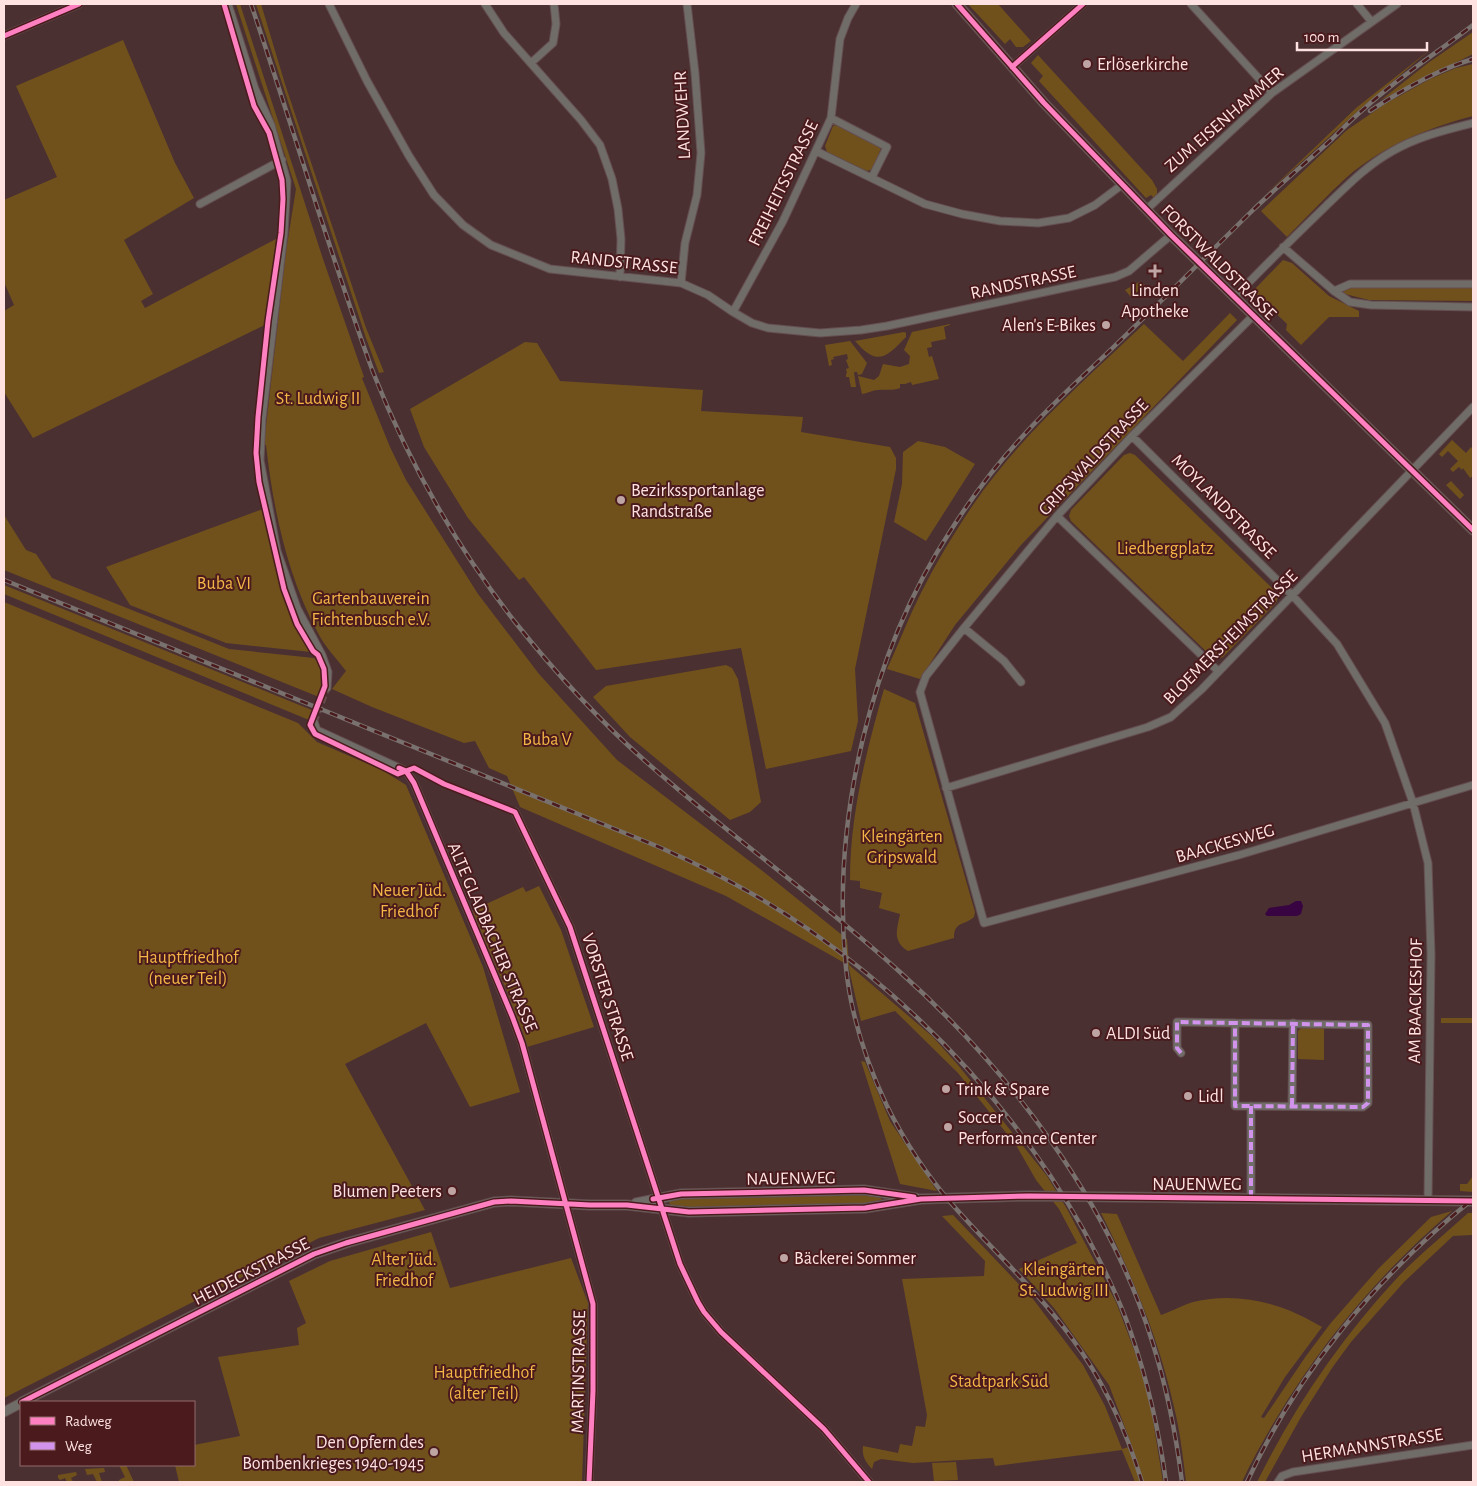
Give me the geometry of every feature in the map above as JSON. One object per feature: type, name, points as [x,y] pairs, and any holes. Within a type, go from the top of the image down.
[{"type":"street","points":[[4,36],[79,4]]},
{"type":"street","points":[[228,4],[255,89],[271,125],[287,181],[284,224],[262,419],[260,460],[277,551],[297,608],[322,655],[328,672],[327,688]]},
{"type":"street","name":"RANDSTRASSE","points":[[329,4],[367,81],[408,156],[434,195],[463,225],[491,245],[550,269],[681,283],[708,295],[752,323],[768,328],[798,332],[834,332],[887,326],[1115,277],[1129,271],[1171,236]]},
{"type":"street","points":[[485,4],[504,33],[581,120],[600,145],[612,179],[618,209],[621,239],[620,277]]},
{"type":"street","points":[[531,63],[553,43],[556,24],[554,4]]},
{"type":"street","name":"LANDWEHR","points":[[681,283],[685,243],[696,195],[701,153],[695,73],[687,4]]},
{"type":"street","name":"FREIHEITSSTRASSE","points":[[732,312],[783,221],[832,118],[840,39],[856,4]]},
{"type":"street","name":"FORSTWALDSTRASSE","points":[[956,4],[1044,104],[1171,236],[1473,530]]},
{"type":"street","points":[[1012,67],[1083,4]]},
{"type":"street","points":[[1191,4],[1272,93]]},
{"type":"street","points":[[1357,4],[1371,21]]},
{"type":"street","name":"ZUM EISENHAMMER","points":[[1147,209],[1272,93],[1397,4]]},
{"type":"street","points":[[832,118],[887,146],[872,177]]},
{"type":"street","points":[[1234,298],[1283,247],[1362,172],[1391,152],[1425,137],[1473,123]]},
{"type":"street","points":[[816,151],[925,204],[1000,221],[1038,222],[1070,218],[1096,205],[1123,184]]},
{"type":"street","points":[[200,204],[282,160]]},
{"type":"street","points":[[1283,247],[1334,291],[1350,302],[1371,305],[1473,307]]},
{"type":"street","points":[[1334,291],[1350,284],[1473,284]]},
{"type":"street","name":"GRIPSWALDSTRASSE","points":[[984,923],[920,692],[926,676],[1057,516],[1132,436],[1253,316]]},
{"type":"street","name":"BLOEMERSHEIMSTRASSE","points":[[946,788],[1148,728],[1172,717],[1202,689],[1473,407]]},
{"type":"street","name":"MOYLANDSTRASSE","points":[[1132,436],[1292,595],[1337,644],[1385,723],[1413,803]]},
{"type":"street","points":[[1057,516],[1218,671]]},
{"type":"street","points":[[964,628],[1004,662],[1021,682]]},
{"type":"street","name":"ALTE GLADBACHER STRASSE","points":[[314,722],[317,730],[406,771],[414,783],[522,1043],[567,1205]]},
{"type":"street","name":"BAACKESWEG","points":[[984,923],[1229,858],[1473,786]]},
{"type":"street","name":"AM BAACKESHOF","points":[[1413,803],[1428,863],[1431,917],[1428,1201]]},
{"type":"street","name":"VORSTER STRASSE","points":[[515,812],[570,927],[660,1198]]},
{"type":"street","points":[[1181,1054],[1177,1048],[1177,1022],[1368,1025],[1368,1103],[1363,1107],[1235,1106],[1236,1023]]},
{"type":"street","points":[[1292,1106],[1293,1023]]},
{"type":"street","points":[[1251,1198],[1252,1106]]},
{"type":"street","name":"NAUENWEG","points":[[627,1205],[681,1194],[864,1190],[921,1199]]},
{"type":"street","name":"NAUENWEG","points":[[627,1205],[689,1212],[865,1208],[921,1199],[1047,1196],[1473,1201]]},
{"type":"street","points":[[660,1198],[684,1274],[704,1312],[721,1332],[824,1430],[869,1482]]},
{"type":"street","name":"HEIDECKSTRASSE","points":[[24,1401],[324,1250],[494,1202],[627,1205]]},
{"type":"street","name":"MARTINSTRASSE","points":[[567,1205],[593,1304],[593,1392],[589,1482]]},
{"type":"street","name":"HEIDECKSTRASSE","points":[[4,1412],[20,1403]]},
{"type":"street","name":"HERMANNSTRASSE","points":[[1278,1481],[1282,1476],[1293,1472],[1473,1445]]},
{"type":"green space","points":[[236,4],[240,4],[323,259],[364,377],[362,378],[390,447],[406,480],[478,594],[539,674],[617,760],[760,869],[847,939],[849,965],[933,1037],[958,1065],[1047,1176],[1067,1209],[1116,1302],[1136,1355],[1150,1402],[1163,1482],[1135,1482],[1122,1450],[995,1466],[993,1458],[913,1463],[881,1459],[874,1462],[872,1469],[864,1459],[863,1446],[898,1453],[900,1444],[912,1446],[916,1426],[925,1427],[927,1415],[902,1279],[984,1276],[985,1261],[942,1216],[953,1215],[1033,1299],[1083,1365],[1105,1406],[1122,1449],[1132,1446],[1109,1385],[1054,1308],[1019,1269],[1077,1243],[1059,1209],[1036,1180],[1016,1145],[958,1073],[895,1011],[861,1021],[848,965],[726,896],[520,807],[507,776],[489,768],[475,741],[464,743],[372,707],[332,689],[346,671],[320,637],[297,587],[277,517],[266,445],[264,444],[286,251],[296,189]]},
{"type":"green space","points":[[256,4],[261,4],[285,84],[366,328],[384,372],[379,373],[366,338]]},
{"type":"green space","points":[[968,4],[998,4],[1031,41],[1023,47],[1016,47],[1010,39],[1005,44]]},
{"type":"green space","points":[[1473,32],[1473,54],[1381,100],[1428,63]]},
{"type":"green space","points":[[123,40],[175,163],[194,198],[124,240],[153,294],[141,301],[145,308],[276,239],[267,324],[33,438],[4,392],[4,311],[14,305],[4,282],[4,200],[57,177],[16,86]]},
{"type":"green space","points":[[1431,49],[1358,111],[1265,195],[1356,108]]},
{"type":"green space","points":[[1038,55],[1152,180],[1157,189],[1157,194],[1154,198],[1151,195],[1146,198],[1039,81],[1043,76],[1031,63]]},
{"type":"green space","points":[[1473,64],[1473,116],[1422,132],[1375,156],[1347,177],[1287,237],[1261,211],[1347,130],[1385,104],[1430,79],[1456,68]]},
{"type":"green space","points":[[840,125],[881,148],[873,169],[867,171],[827,152],[825,146],[833,126]]},
{"type":"green space","points":[[1283,260],[1292,263],[1329,296],[1359,311],[1359,317],[1329,317],[1301,345],[1286,330],[1287,324],[1253,291]]},
{"type":"green space","points":[[1139,282],[1145,285],[1131,297],[1125,290]]},
{"type":"green space","points":[[1348,288],[1473,288],[1473,301],[1369,300],[1345,294],[1343,292]]},
{"type":"green space","points":[[1230,313],[1237,320],[1021,545],[955,625],[920,679],[887,669],[916,602],[952,537],[991,480],[1032,432],[1144,324],[1183,361]]},
{"type":"green space","points":[[950,324],[944,327],[946,339],[931,342],[932,347],[927,348],[929,357],[932,356],[939,379],[912,385],[911,382],[900,384],[900,388],[897,389],[876,390],[862,394],[858,376],[874,380],[879,376],[883,364],[900,367],[909,364],[910,356],[904,350],[912,332]]},
{"type":"green space","points":[[904,332],[906,337],[886,355],[881,357],[869,354],[855,341]]},
{"type":"green space","points":[[850,341],[867,363],[862,374],[858,375],[857,372],[854,372],[856,387],[851,387],[849,377],[846,377],[846,369],[849,368],[846,360],[848,359],[847,354],[833,357],[834,359],[831,360],[832,365],[829,366],[825,345]]},
{"type":"green space","name":"Bezirkssportanlage Randstraße","points":[[525,342],[537,343],[560,381],[703,390],[701,411],[803,417],[801,432],[890,447],[896,458],[896,469],[855,669],[858,721],[851,751],[766,769],[741,648],[596,670],[524,577],[519,580],[468,518],[424,447],[410,409]]},
{"type":"green space","points":[[1452,440],[1466,453],[1471,447],[1473,450],[1473,476],[1470,478],[1463,468],[1462,470],[1459,467],[1453,472],[1450,469],[1458,461],[1448,451],[1442,457],[1439,454]]},
{"type":"green space","points":[[918,441],[945,447],[975,464],[926,541],[894,522],[902,484],[903,452]]},
{"type":"green space","name":"Liedbergplatz","points":[[1130,453],[1135,455],[1276,592],[1278,597],[1276,603],[1223,657],[1217,659],[1212,657],[1071,521],[1069,516],[1071,510],[1124,455]]},
{"type":"green space","points":[[1451,481],[1464,495],[1460,499],[1446,485]]},
{"type":"green space","name":"Buba VI","points":[[263,509],[286,600],[301,635],[311,652],[226,643],[130,605],[106,567]]},
{"type":"green space","points":[[4,515],[26,550],[36,554],[52,578],[229,649],[314,658],[321,666],[323,676],[319,697],[4,570]]},
{"type":"green space","points":[[4,585],[314,711],[309,720],[4,594]]},
{"type":"green space","name":"Hauptfriedhof (neuer Teil)","points":[[4,602],[298,723],[317,742],[382,770],[406,785],[483,967],[520,1092],[470,1107],[426,1023],[345,1064],[425,1210],[319,1238],[4,1398]]},
{"type":"green space","points":[[726,665],[732,668],[738,679],[761,802],[750,812],[730,820],[630,737],[593,697],[606,686]]},
{"type":"green space","name":"Kleingärten Gripswald","points":[[884,689],[915,703],[975,912],[974,917],[958,926],[954,933],[954,938],[908,951],[900,943],[897,935],[900,914],[879,908],[882,893],[860,888],[860,881],[850,880],[853,832],[860,784]]},
{"type":"green space","points":[[539,886],[561,930],[594,1027],[527,1047],[507,991],[471,911],[523,887],[526,892]]},
{"type":"green space","points":[[1441,1018],[1473,1018],[1473,1023],[1441,1023]]},
{"type":"green space","points":[[1301,1028],[1324,1028],[1324,1060],[1298,1059],[1298,1031]]},
{"type":"green space","points":[[861,1061],[865,1062],[890,1121],[937,1191],[900,1184]]},
{"type":"green space","points":[[1473,1176],[1473,1192],[1460,1191],[1460,1184],[1467,1184]]},
{"type":"green space","points":[[865,1194],[880,1197],[882,1200],[877,1204],[688,1208],[672,1206],[669,1203],[670,1200],[678,1198]]},
{"type":"green space","points":[[1452,1211],[1378,1282],[1334,1334],[1294,1390],[1258,1450],[1242,1482],[1186,1482],[1176,1416],[1161,1357],[1134,1284],[1101,1213],[1117,1214],[1161,1315],[1193,1302],[1210,1299],[1243,1299],[1260,1301],[1292,1311],[1322,1327],[1285,1377],[1261,1417],[1264,1418],[1330,1324],[1378,1269],[1431,1217]]},
{"type":"green space","points":[[1468,1213],[1473,1213],[1472,1235],[1453,1236],[1404,1282],[1351,1342],[1301,1417],[1265,1482],[1257,1482],[1303,1400],[1357,1324],[1406,1269]]},
{"type":"green space","name":"Hauptfriedhof (alter Teil)","points":[[431,1232],[450,1288],[571,1258],[588,1303],[582,1482],[179,1482],[175,1466],[195,1466],[195,1445],[240,1436],[218,1357],[299,1345],[297,1328],[306,1323],[289,1281],[330,1261]]},
{"type":"green space","points":[[956,1462],[958,1480],[934,1481],[932,1463]]},
{"type":"green space","points":[[120,1466],[126,1466],[134,1482],[119,1482],[119,1480],[125,1477]]},
{"type":"green space","points":[[104,1468],[105,1472],[99,1473],[102,1482],[97,1482],[93,1474],[87,1475],[85,1469]]},
{"type":"green space","points":[[76,1472],[77,1475],[71,1478],[73,1482],[67,1482],[65,1478],[60,1480],[58,1478],[58,1475]]},
{"type":"shaded area","points":[[1296,901],[1301,901],[1303,906],[1301,914],[1297,916],[1267,916],[1265,914],[1269,908],[1289,905]]},
{"type":"tunnel","points":[[314,722],[327,688]]},
{"type":"railway","points":[[251,4],[373,372],[402,438],[453,533],[515,622],[561,676],[610,728],[644,760],[708,814],[870,945],[941,1011],[1017,1095],[1051,1141],[1082,1188],[1110,1238],[1133,1289],[1152,1341],[1167,1394],[1182,1482]]},
{"type":"railway","points":[[1142,1482],[1113,1406],[1083,1354],[1043,1302],[966,1220],[933,1180],[901,1131],[887,1106],[873,1073],[861,1039],[848,986],[843,912],[845,855],[851,798],[862,740],[878,684],[898,630],[923,578],[951,530],[1002,459],[1048,409],[1263,201],[1353,118],[1405,75],[1473,25]]},
{"type":"railway","points":[[1370,111],[1420,81],[1473,59]]},
{"type":"railway","points":[[4,580],[659,847],[717,875],[791,917],[849,960],[889,992],[927,1027],[996,1102],[1056,1185],[1083,1229],[1115,1293],[1137,1351],[1152,1407],[1166,1482]]},
{"type":"railway","points":[[1247,1482],[1267,1441],[1290,1402],[1344,1327],[1405,1260],[1438,1228],[1473,1199]]},
{"type":"marked path","points":[[1181,1053],[1177,1048],[1177,1022],[1235,1023],[1235,1106],[1363,1107],[1368,1103],[1368,1025],[1235,1023]]},
{"type":"marked path","points":[[1292,1106],[1293,1023]]},
{"type":"marked path","points":[[1251,1106],[1251,1198]]},
{"type":"cycle path","points":[[4,36],[79,4]]},
{"type":"cycle path","points":[[224,4],[254,106],[269,133],[282,180],[281,233],[268,321],[256,453],[259,482],[284,589],[297,624],[313,651],[318,655],[324,669],[325,686],[310,725],[315,734],[398,774],[414,768],[444,784],[515,812],[570,927],[680,1264],[698,1302],[721,1332],[824,1429],[869,1482]]},
{"type":"cycle path","points":[[957,4],[1044,103],[1171,235],[1473,530]]},
{"type":"cycle path","points":[[1012,67],[1083,4]]},
{"type":"cycle path","points":[[399,768],[406,771],[414,783],[522,1043],[593,1304],[593,1391],[589,1482]]},
{"type":"cycle path","points":[[653,1199],[681,1194],[864,1190],[914,1197]]},
{"type":"cycle path","points":[[24,1401],[314,1254],[346,1243],[494,1202],[627,1205],[689,1212],[865,1208],[921,1199],[1029,1196],[1473,1201]]},
{"type":"place","name":"Erlöserkirche","points":[[1087,64]]},
{"type":"place","name":"Linden Apotheke","points":[[1155,271]]},
{"type":"place","name":"Alen's E-Bikes","points":[[1106,325]]},
{"type":"place","name":"Bezirkssportanlage Randstraße","points":[[621,500]]},
{"type":"place","name":"ALDI Süd","points":[[1096,1033]]},
{"type":"place","name":"Trink & Spare","points":[[946,1089]]},
{"type":"place","name":"Lidl","points":[[1188,1096]]},
{"type":"place","name":"Soccer Performance Center","points":[[948,1127]]},
{"type":"place","name":"Blumen Peeters","points":[[452,1191]]},
{"type":"place","name":"Bäckerei Sommer","points":[[784,1258]]},
{"type":"place","name":"Den Opfern des Bombenkrieges 1940-1945","points":[[434,1452]]},
{"type":"park label","name":"St. Ludwig II","points":[[318,398]]},
{"type":"park label","name":"Gartenbauverein Fichtenbusch e.V.","points":[[371,608]]},
{"type":"park label","name":"Buba V","points":[[547,739]]},
{"type":"park label","name":"Neuer Jüd. Friedhof","points":[[409,900]]},
{"type":"park label","name":"Alter Jüd. Friedhof","points":[[404,1269]]},
{"type":"park label","name":"Kleingärten St. Ludwig III","points":[[1064,1279]]},
{"type":"park label","name":"Stadtpark Süd","points":[[999,1381]]}]
